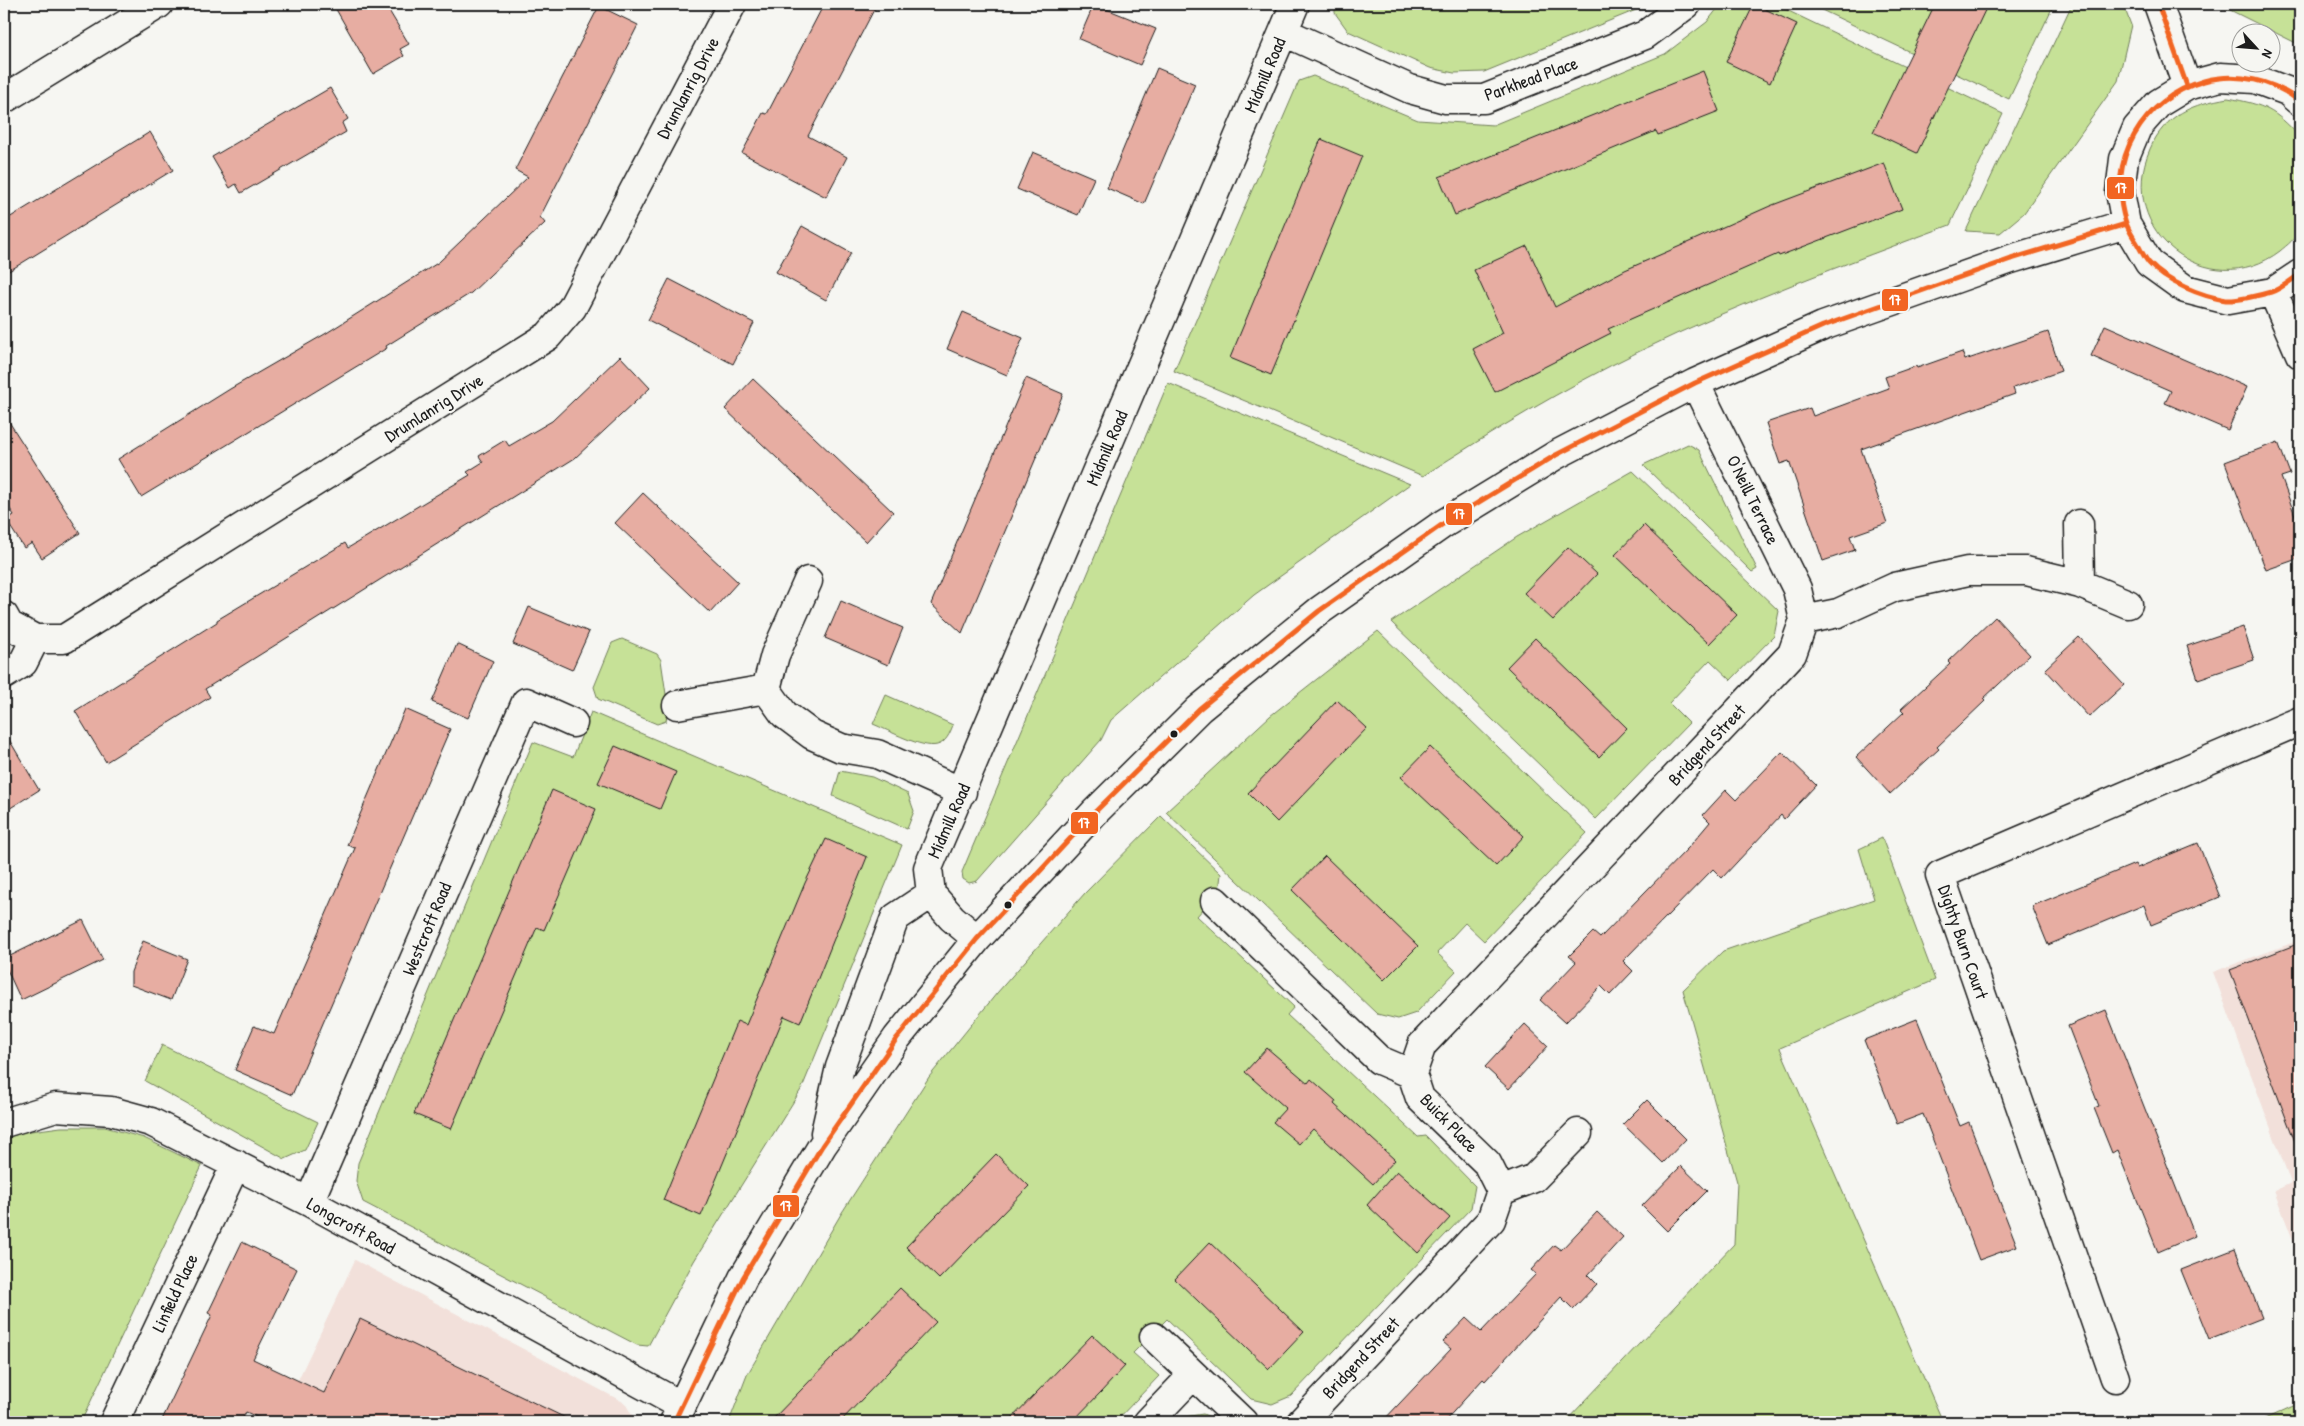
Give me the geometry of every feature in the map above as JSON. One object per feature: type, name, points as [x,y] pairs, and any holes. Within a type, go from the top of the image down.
[{"type":"street","points":[[4,99],[159,4]]},
{"type":"street","name":"Drumlanrig Drive","points":[[35,639],[64,639],[548,336],[572,308],[732,4]]},
{"type":"street","name":"Midmill Road","points":[[931,894],[928,868],[962,792],[1295,4]]},
{"type":"street","name":"Parkhead Place","points":[[1284,32],[1410,89],[1446,99],[1484,99],[1645,35],[1687,4]]},
{"type":"street","points":[[2158,4],[2187,86]]},
{"type":"street","points":[[2300,102],[2287,91],[2255,79],[2220,77],[2187,86],[2159,104],[2137,128],[2124,159],[2120,192],[2126,224],[2149,263],[2185,289],[2228,300],[2273,292],[2300,274]]},
{"type":"street","points":[[678,1414],[743,1278],[822,1146],[897,1038],[977,939],[1094,814],[1199,709],[1319,611],[1443,524],[1556,455],[1695,383],[1823,326],[2011,259],[2126,224]]},
{"type":"street","points":[[2273,292],[2300,354]]},
{"type":"street","name":"O'Neill Terrace","points":[[1695,383],[1797,589],[1804,620]]},
{"type":"street","points":[[2079,524],[2080,584]]},
{"type":"street","points":[[1804,620],[1838,613],[1895,587],[1968,571],[2026,571],[2080,584],[2128,604]]},
{"type":"street","points":[[766,689],[775,656],[808,581]]},
{"type":"street","points":[[4,616],[9,625],[35,639],[23,663],[4,675]]},
{"type":"street","name":"Bridgend Street","points":[[1412,1074],[1422,1045],[1792,654],[1804,620]]},
{"type":"street","points":[[766,689],[784,714],[812,736],[841,748],[877,754],[962,792]]},
{"type":"street","points":[[677,705],[766,689]]},
{"type":"street","name":"Westcroft Road","points":[[309,1202],[526,702],[573,722]]},
{"type":"street","name":"Dighty Burn Court","points":[[2115,1378],[1940,875],[2300,721]]},
{"type":"street","points":[[822,1146],[840,1066],[895,918],[931,894],[952,918],[977,939]]},
{"type":"street","name":"Buick Place","points":[[1215,901],[1379,1060],[1412,1074],[1420,1098],[1488,1162],[1501,1191]]},
{"type":"street","name":"Longcroft Road","points":[[4,1123],[56,1107],[111,1111],[151,1122],[309,1202],[678,1414]]},
{"type":"street","points":[[1501,1191],[1534,1178],[1578,1132]]},
{"type":"street","name":"Linfield Place","points":[[114,1422],[236,1164]]},
{"type":"street","name":"Bridgend Street","points":[[1301,1422],[1491,1220],[1501,1191]]},
{"type":"street","points":[[1154,1337],[1243,1422]]},
{"type":"street","points":[[1148,1422],[1193,1375]]},
{"type":"shaded area","points":[[2300,940],[2300,1258],[2274,1191],[2291,1183],[2213,972]]},
{"type":"shaded area","points":[[355,1260],[625,1403],[633,1417],[633,1422],[278,1422]]},
{"type":"green space","points":[[1335,4],[1644,4],[1636,10],[1484,72],[1454,73],[1430,68],[1348,31],[1335,13]]},
{"type":"green space","points":[[1721,4],[1774,4],[2003,114],[1950,225],[1753,301],[1638,352],[1583,380],[1529,411],[1423,476],[1174,371],[1299,81],[1313,76],[1418,120],[1493,125],[1665,54],[1707,22]]},
{"type":"green space","points":[[1809,4],[2054,4],[2009,99]]},
{"type":"green space","points":[[2072,4],[2123,4],[2131,25],[2118,81],[2024,213],[2000,233],[1966,231]]},
{"type":"green space","points":[[2218,4],[2300,4],[2300,45],[2282,36],[2282,22],[2254,22]]},
{"type":"green space","points":[[2228,98],[2260,106],[2276,114],[2300,137],[2301,222],[2297,235],[2280,251],[2253,265],[2225,269],[2198,264],[2175,251],[2157,232],[2145,207],[2142,179],[2150,149],[2156,137],[2172,119],[2192,108],[2215,100]]},
{"type":"green space","points":[[1168,383],[1410,484],[1254,595],[1111,720],[1101,740],[977,881],[969,883],[963,879],[962,872]]},
{"type":"green space","points":[[1688,444],[1699,450],[1757,569],[1752,572],[1643,465]]},
{"type":"green space","points":[[1633,471],[1779,611],[1774,636],[1731,680],[1710,660],[1669,703],[1689,723],[1596,819],[1391,622],[1517,537]]},
{"type":"green space","points":[[1378,631],[1587,833],[1484,941],[1465,923],[1437,953],[1456,971],[1416,1013],[1398,1019],[1377,1014],[1166,812],[1270,716]]},
{"type":"green space","points":[[622,639],[657,654],[661,660],[668,708],[666,721],[657,724],[598,699],[594,687],[612,643]]},
{"type":"green space","points":[[886,695],[953,725],[947,737],[937,745],[923,744],[873,724]]},
{"type":"green space","points":[[591,712],[902,845],[802,1088],[694,1261],[648,1346],[637,1345],[363,1202],[356,1181],[358,1163],[533,742],[573,757]]},
{"type":"green space","points":[[840,771],[872,777],[908,794],[914,811],[907,829],[833,796]]},
{"type":"green space","points":[[1161,816],[1221,874],[1219,891],[1197,916],[1294,1007],[1287,1015],[1418,1137],[1426,1136],[1475,1186],[1471,1208],[1291,1396],[1272,1404],[1251,1399],[1167,1319],[1133,1353],[1159,1376],[1115,1422],[729,1422],[747,1375],[841,1214],[929,1077],[997,993],[1085,893]]},
{"type":"green space","points":[[1882,838],[1935,980],[1780,1048],[1943,1422],[1565,1422],[1734,1244],[1737,1182],[1683,990],[1723,951],[1874,899],[1859,849]]},
{"type":"green space","points":[[162,1045],[318,1122],[305,1150],[285,1159],[145,1081]]},
{"type":"green space","points":[[61,1127],[105,1127],[144,1138],[202,1166],[81,1422],[4,1422],[4,1139],[23,1132]]},
{"type":"green space","points":[[2300,1403],[2300,1422],[2258,1422]]},
{"type":"green space","points":[[1203,1414],[1221,1422],[1173,1422],[1178,1418]]},
{"type":"building","points":[[333,4],[385,4],[409,44],[400,49],[404,56],[373,74]]},
{"type":"building","points":[[824,4],[877,4],[808,136],[847,157],[826,197],[742,153],[763,113],[767,114]]},
{"type":"building","points":[[1094,4],[1156,29],[1140,65],[1079,39]]},
{"type":"building","points":[[1754,4],[1797,24],[1770,83],[1726,62]]},
{"type":"building","points":[[1935,4],[1988,4],[1917,153],[1873,132]]},
{"type":"building","points":[[599,6],[638,25],[540,217],[545,223],[471,293],[386,346],[387,348],[141,497],[118,459],[230,389],[325,334],[439,262],[528,177],[515,170]]},
{"type":"building","points":[[1157,68],[1195,84],[1144,204],[1107,188]]},
{"type":"building","points":[[1703,71],[1719,111],[1658,135],[1656,131],[1455,215],[1439,177]]},
{"type":"building","points":[[330,88],[348,119],[342,123],[346,132],[241,193],[236,184],[230,188],[212,157]]},
{"type":"building","points":[[150,132],[173,170],[4,274],[4,221]]},
{"type":"building","points":[[1321,139],[1362,156],[1271,375],[1230,358]]},
{"type":"building","points":[[1033,152],[1094,178],[1078,215],[1017,189]]},
{"type":"building","points":[[1884,163],[1902,209],[1779,256],[1778,254],[1608,329],[1611,333],[1495,392],[1473,349],[1503,333],[1474,270],[1527,246],[1555,307],[1625,270],[1770,206]]},
{"type":"building","points":[[802,226],[851,253],[826,300],[776,272]]},
{"type":"building","points":[[669,279],[754,323],[733,364],[648,320]]},
{"type":"building","points":[[963,312],[1023,338],[1007,375],[947,349]]},
{"type":"building","points":[[2105,325],[2247,387],[2228,430],[2165,403],[2171,391],[2091,356]]},
{"type":"building","points":[[2048,332],[2061,371],[2013,388],[2015,394],[1861,449],[1887,523],[1850,536],[1855,550],[1823,561],[1789,461],[1780,464],[1766,423],[1810,408],[1813,416],[1889,388],[1885,377],[1916,366],[1917,368],[1962,352],[1965,360]]},
{"type":"building","points":[[620,356],[650,388],[575,458],[205,689],[210,697],[106,762],[75,711],[217,622],[217,620],[345,543],[348,548],[470,475],[467,472],[483,462],[479,456],[505,440],[509,446],[552,421]]},
{"type":"building","points":[[1026,378],[1063,394],[962,633],[931,604]]},
{"type":"building","points":[[753,379],[893,512],[866,542],[725,409]]},
{"type":"building","points":[[4,414],[80,533],[42,558],[32,543],[24,548],[6,520],[14,515],[4,500]]},
{"type":"building","points":[[2278,442],[2290,474],[2281,477],[2300,529],[2300,558],[2266,570],[2225,462]]},
{"type":"building","points":[[643,493],[738,582],[710,613],[615,523]]},
{"type":"building","points":[[1644,525],[1737,615],[1709,644],[1615,555]]},
{"type":"building","points":[[1568,547],[1597,574],[1553,620],[1524,593]]},
{"type":"building","points":[[841,601],[903,628],[888,665],[825,638]]},
{"type":"building","points":[[529,607],[589,632],[572,670],[513,644]]},
{"type":"building","points":[[1995,617],[2030,655],[1983,699],[1985,701],[1937,747],[1939,749],[1890,794],[1856,757],[1904,712],[1901,709],[1950,664],[1948,662]]},
{"type":"building","points":[[2243,627],[2254,660],[2198,679],[2187,646]]},
{"type":"building","points":[[2079,637],[2124,685],[2089,717],[2045,669]]},
{"type":"building","points":[[1535,638],[1627,728],[1599,757],[1507,667]]},
{"type":"building","points":[[457,644],[493,661],[468,718],[432,702]]},
{"type":"building","points":[[1337,700],[1367,728],[1277,822],[1248,793]]},
{"type":"building","points":[[405,709],[450,729],[292,1095],[235,1070],[254,1026],[274,1034],[355,848],[347,845]]},
{"type":"building","points":[[4,731],[39,790],[4,812]]},
{"type":"building","points":[[615,746],[676,772],[660,809],[598,783]]},
{"type":"building","points":[[1430,747],[1524,836],[1496,866],[1401,777]]},
{"type":"building","points":[[1782,752],[1816,785],[1784,819],[1781,815],[1722,878],[1713,869],[1623,961],[1633,971],[1610,995],[1601,986],[1565,1023],[1540,1000],[1576,962],[1569,956],[1593,932],[1600,938],[1689,847],[1710,822],[1703,815],[1726,790],[1736,800]]},
{"type":"building","points":[[552,790],[596,809],[544,930],[537,927],[451,1129],[414,1114]]},
{"type":"building","points":[[826,839],[867,857],[800,1023],[784,1016],[701,1216],[663,1200],[737,1021],[746,1025],[805,883]]},
{"type":"building","points":[[2198,843],[2220,897],[2151,925],[2144,905],[2048,945],[2032,906],[2135,864],[2137,868]]},
{"type":"building","points":[[1325,856],[1418,946],[1384,980],[1292,890]]},
{"type":"building","points":[[83,920],[103,960],[21,1000],[4,963],[4,959]]},
{"type":"building","points":[[143,941],[187,959],[171,1000],[131,985],[131,972]]},
{"type":"building","points":[[2300,943],[2300,1146],[2297,1147],[2230,970]]},
{"type":"building","points":[[2106,1010],[2195,1236],[2158,1252],[2117,1150],[2112,1153],[2094,1108],[2099,1106],[2068,1026]]},
{"type":"building","points":[[1917,1019],[1960,1126],[1969,1122],[2017,1246],[1979,1260],[1923,1114],[1897,1124],[1864,1040]]},
{"type":"building","points":[[1525,1024],[1548,1046],[1509,1089],[1485,1067]]},
{"type":"building","points":[[1267,1048],[1308,1083],[1311,1079],[1336,1101],[1334,1104],[1395,1160],[1373,1184],[1313,1129],[1299,1144],[1273,1122],[1286,1108],[1245,1072]]},
{"type":"building","points":[[1647,1100],[1686,1139],[1663,1163],[1623,1124]]},
{"type":"building","points":[[996,1154],[1029,1186],[939,1279],[906,1247]]},
{"type":"building","points":[[1681,1166],[1707,1191],[1667,1231],[1642,1206]]},
{"type":"building","points":[[1397,1171],[1450,1218],[1418,1253],[1367,1205]]},
{"type":"building","points":[[1597,1212],[1623,1237],[1588,1275],[1597,1284],[1573,1309],[1561,1297],[1485,1381],[1483,1379],[1444,1422],[1382,1422],[1451,1349],[1443,1342],[1466,1318],[1481,1332],[1536,1274],[1531,1270],[1554,1245],[1561,1250]]},
{"type":"building","points":[[242,1242],[297,1269],[253,1359],[324,1393],[360,1319],[574,1422],[268,1422],[246,1412],[241,1422],[161,1422],[212,1315],[208,1313]]},
{"type":"building","points":[[1210,1242],[1304,1332],[1269,1369],[1175,1279]]},
{"type":"building","points":[[2235,1249],[2262,1318],[2209,1339],[2181,1270]]},
{"type":"building","points":[[900,1288],[936,1322],[840,1422],[770,1422]]},
{"type":"building","points":[[1092,1335],[1125,1366],[1101,1392],[1072,1422],[1008,1422]]},
{"type":"transit line","name":"17","points":[[2158,4],[2187,86]]},
{"type":"transit line","name":"17","points":[[2300,102],[2290,94],[2267,83],[2242,78],[2217,78],[2182,89],[2163,102],[2147,117],[2134,135],[2125,155],[2121,177],[2121,200],[2129,230],[2149,263],[2174,282],[2206,295],[2230,300],[2248,298],[2275,291],[2300,274]]},
{"type":"transit line","name":"17","points":[[674,1422],[743,1278],[822,1146],[897,1038],[977,939],[1094,813],[1199,709],[1319,611],[1443,524],[1556,455],[1695,383],[1823,326],[2011,259],[2126,224]]}]
